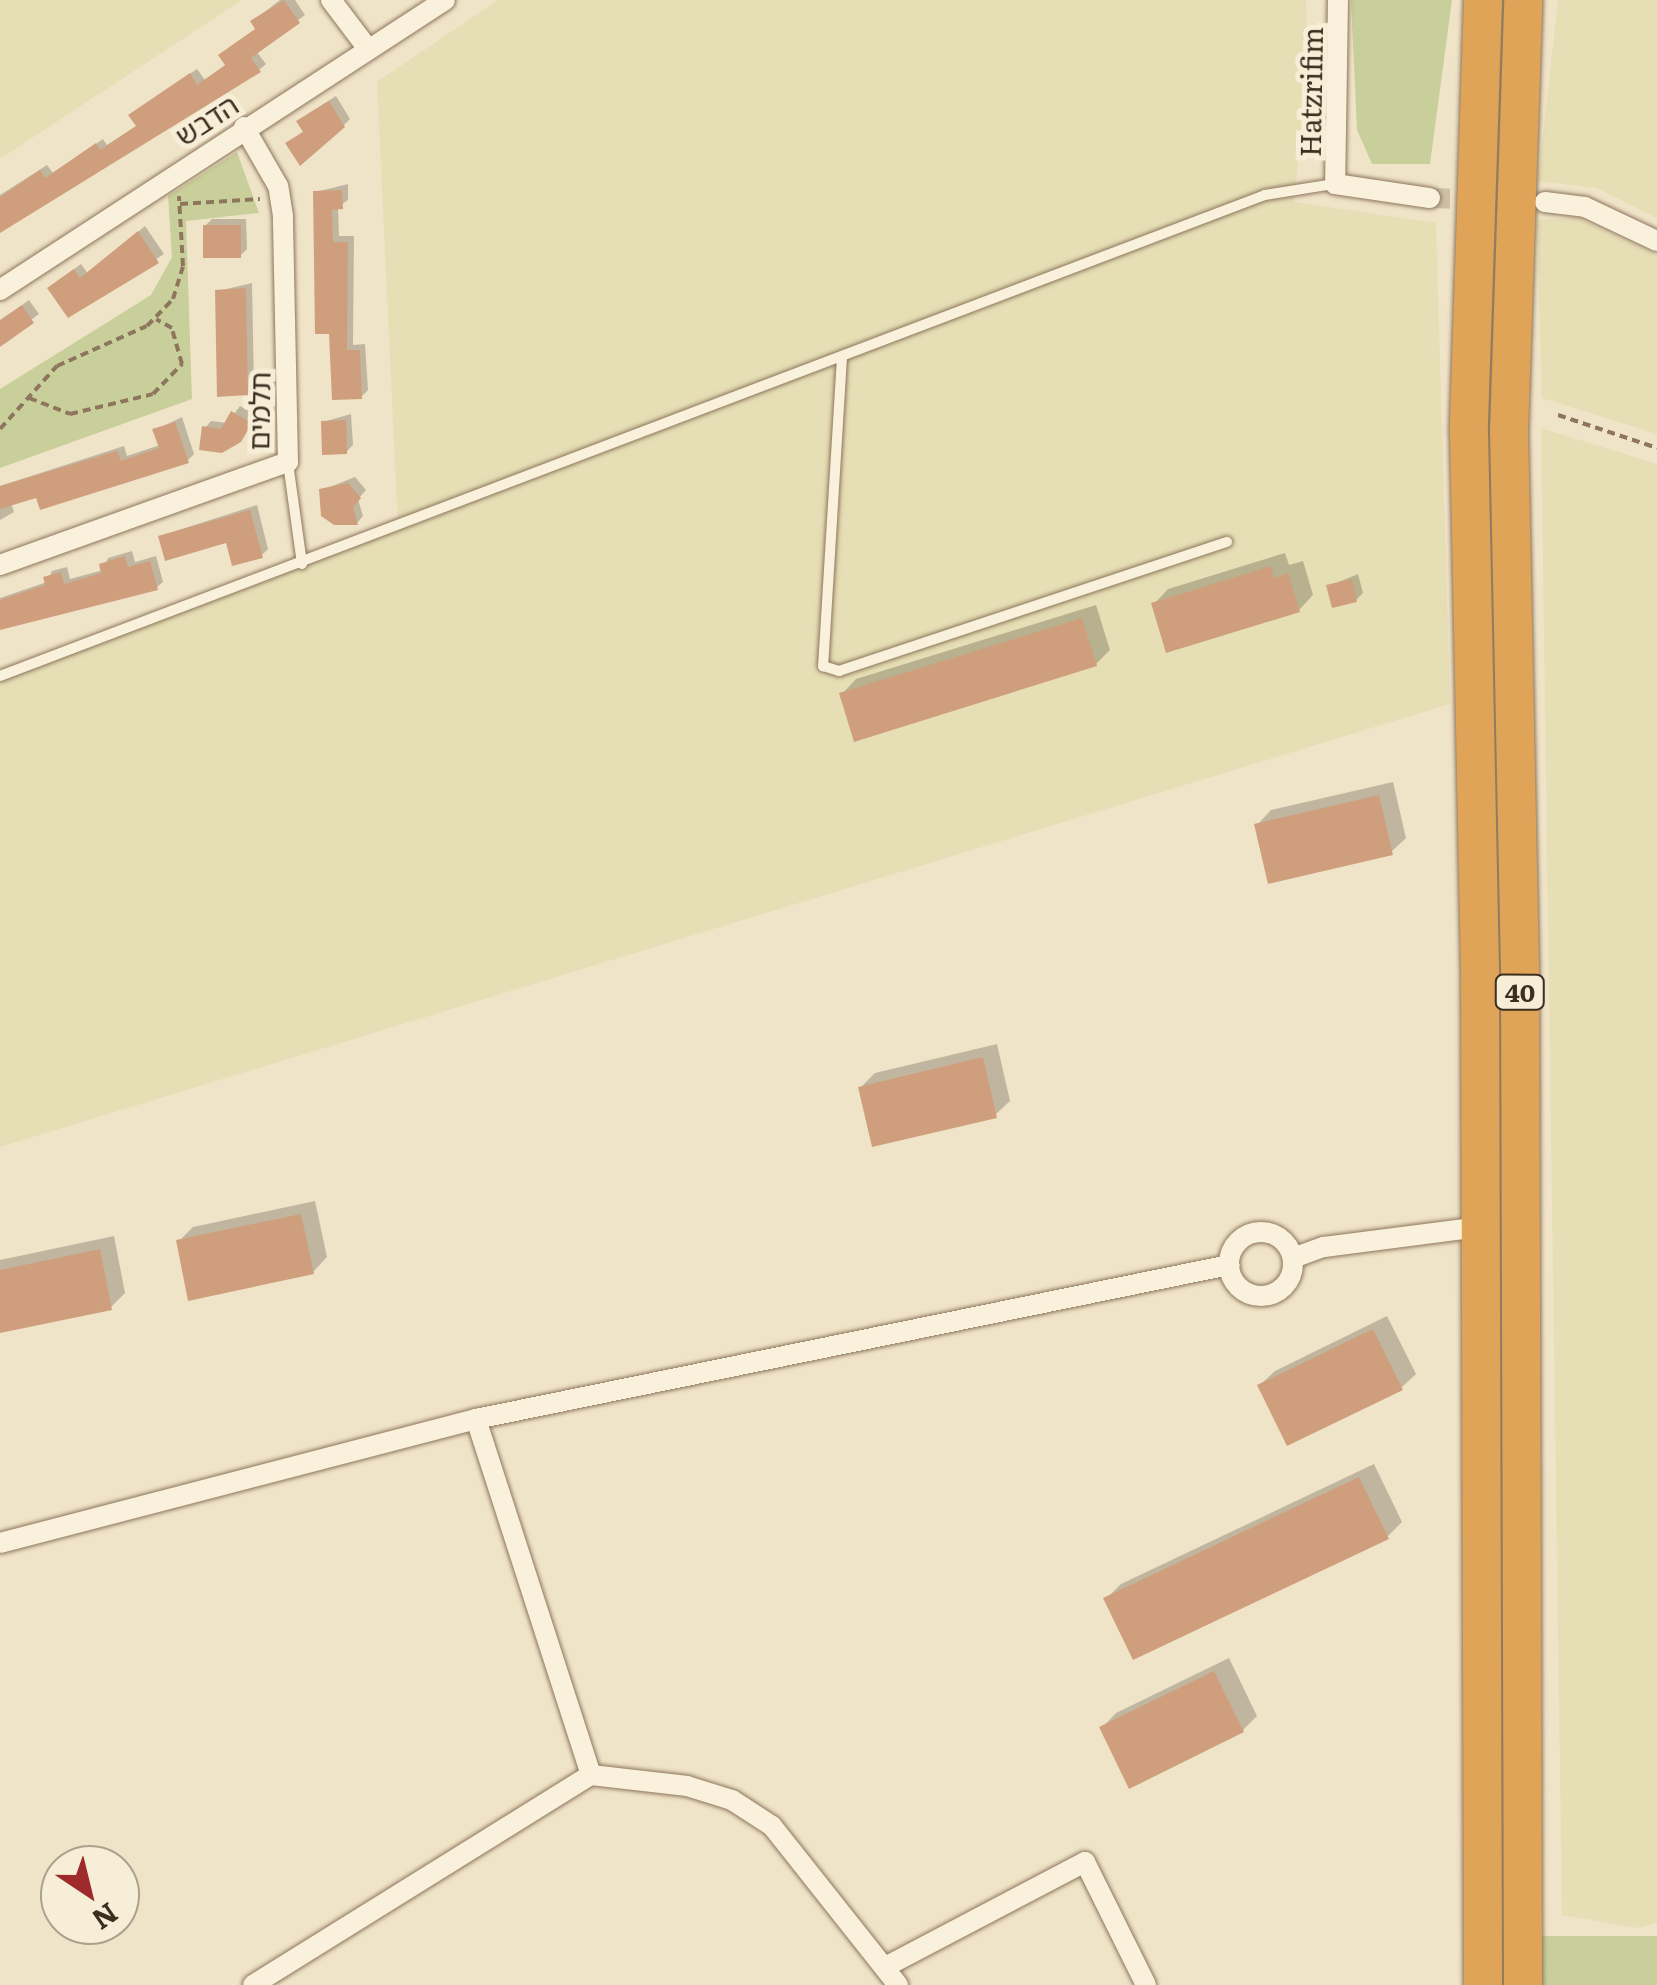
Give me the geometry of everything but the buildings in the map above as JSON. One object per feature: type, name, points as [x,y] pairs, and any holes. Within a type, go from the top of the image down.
[{"type":"highway","name":"40","points":[[1482,0],[1469,432],[1481,1227],[1483,1985]]},
{"type":"highway","name":"40","points":[[1522,1985],[1520,969],[1509,432],[1523,0]]},
{"type":"street","points":[[331,0],[368,49]]},
{"type":"street","name":"הדבש","points":[[0,290],[244,127],[445,0]]},
{"type":"street","name":"Hatzrifim","points":[[1335,184],[1338,0]]},
{"type":"street","name":"תלמים","points":[[0,565],[288,462],[280,198],[244,127]]},
{"type":"street","points":[[1335,184],[1430,198]]},
{"type":"street","points":[[1546,202],[1585,206],[1657,240]]},
{"type":"street","points":[[1293,1258],[1324,1246],[1481,1227]]},
{"type":"street","points":[[1263,1232],[1282,1240],[1293,1258],[1289,1279],[1265,1296],[1245,1291],[1230,1265],[1236,1245],[1263,1232]]},
{"type":"street","points":[[0,1543],[476,1418],[1230,1265]]},
{"type":"street","points":[[476,1418],[591,1774]]},
{"type":"street","points":[[257,1984],[591,1774],[687,1786],[732,1800],[772,1826],[898,1985]]},
{"type":"street","points":[[885,1966],[1085,1862],[1146,1985]]},
{"type":"lane","points":[[0,676],[1265,195],[1335,184]]},
{"type":"lane","points":[[842,357],[822,666],[839,671],[1227,542]]},
{"type":"lane","points":[[288,462],[302,564]]},
{"type":"path","points":[[0,429],[57,366],[156,319],[181,282],[177,171]]},
{"type":"path","points":[[180,204],[280,198]]},
{"type":"path","points":[[29,398],[70,414],[153,394],[182,364],[172,328],[156,319]]},
{"type":"path","points":[[1558,415],[1657,448]]},
{"type":"shaded area","points":[[0,0],[242,0],[0,159]]},
{"type":"shaded area","points":[[498,0],[1306,0],[1308,66],[1294,202],[1436,223],[1450,704],[0,1147],[0,675],[398,527],[377,82]]},
{"type":"shaded area","points":[[1558,0],[1657,0],[1657,218],[1597,188],[1538,181]]},
{"type":"shaded area","points":[[1577,218],[1657,255],[1657,434],[1542,398],[1537,220]]},
{"type":"shaded area","points":[[1541,428],[1657,464],[1657,1923],[1638,1928],[1562,1915]]},
{"type":"green space","points":[[1351,0],[1452,0],[1430,164],[1372,164],[1357,130]]},
{"type":"green space","points":[[237,152],[259,213],[186,221],[192,399],[0,468],[0,389],[151,295],[172,257],[168,196]]},
{"type":"green space","points":[[1536,1936],[1657,1936],[1657,1985],[1533,1985]]},
{"type":"tunnel","points":[[1430,198],[1523,201]]}]
